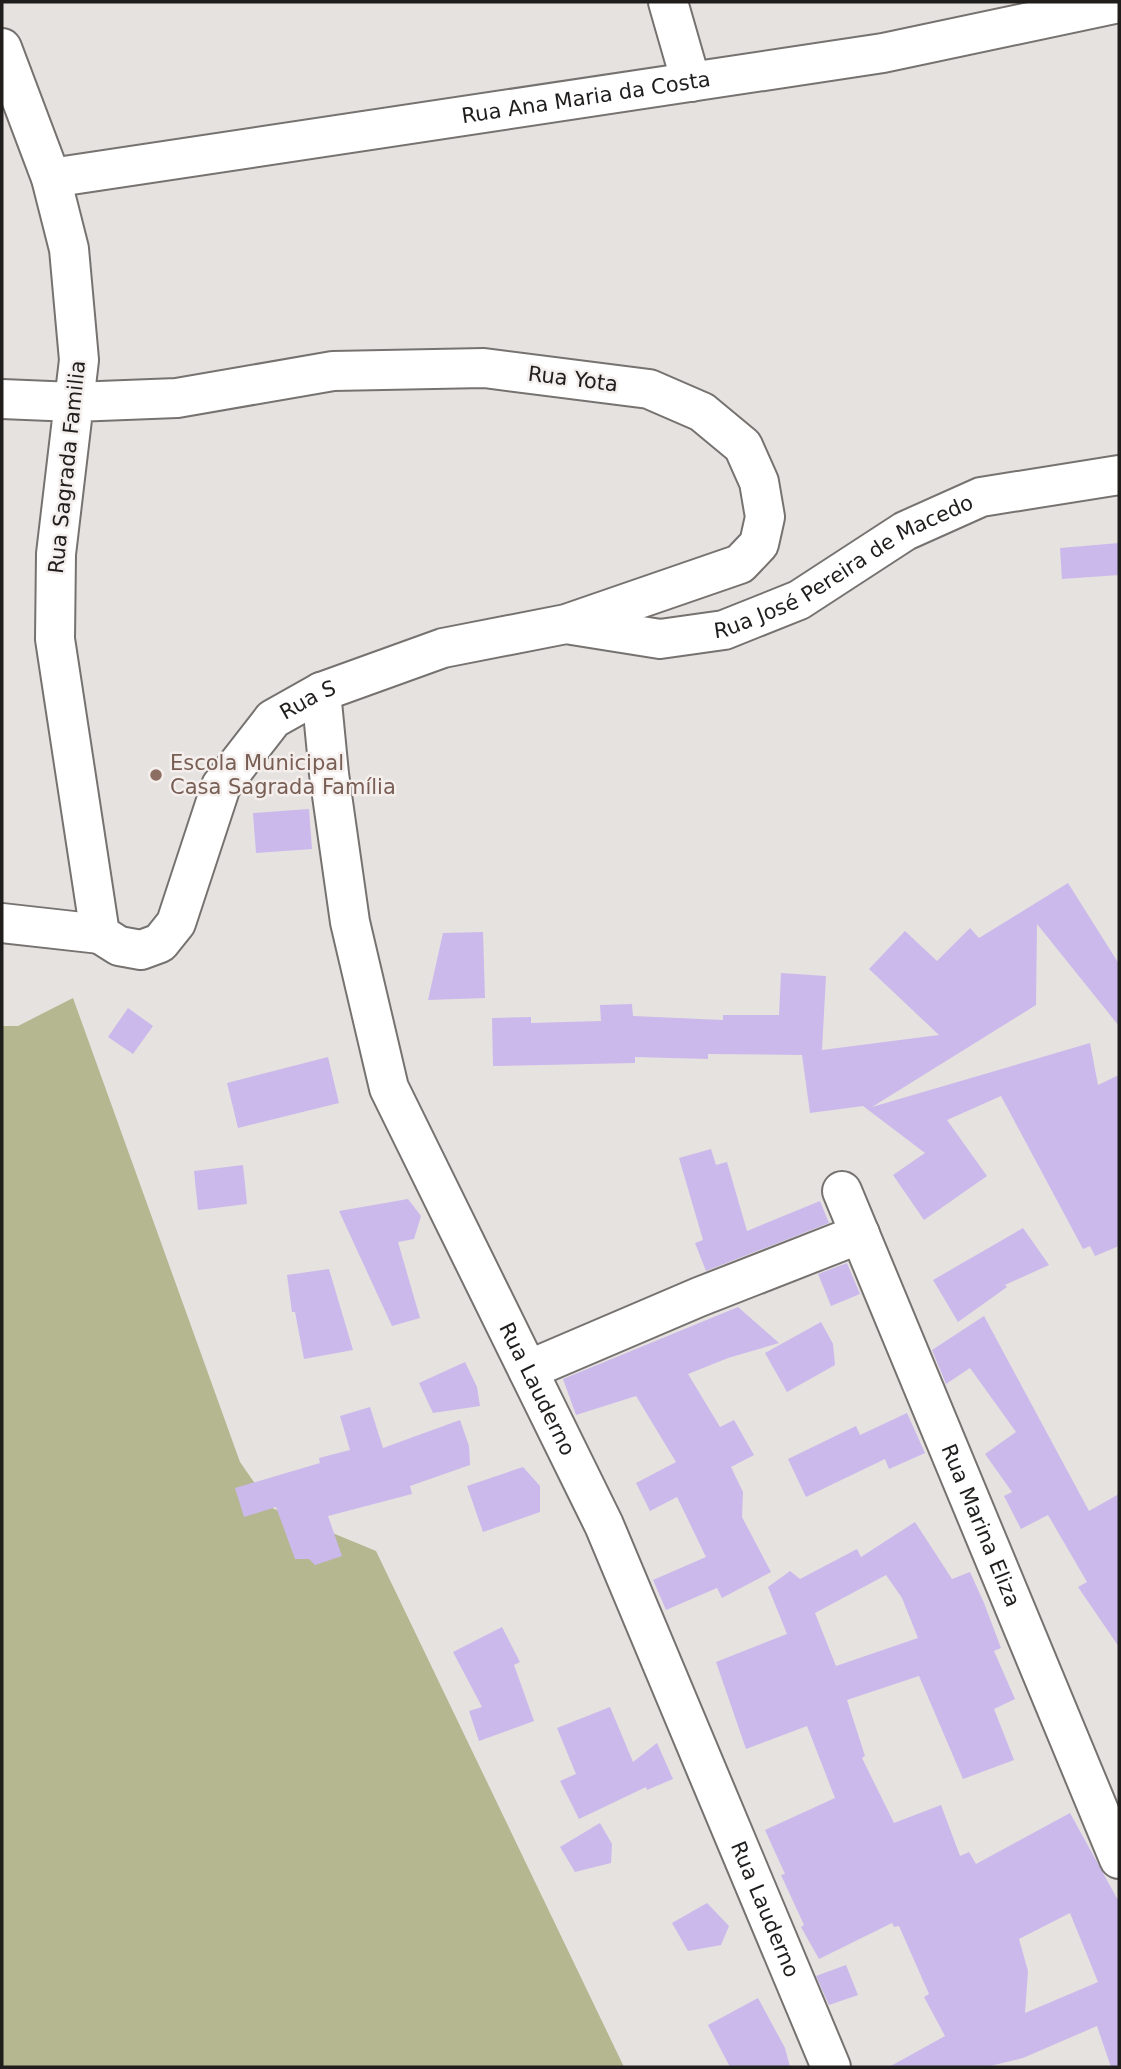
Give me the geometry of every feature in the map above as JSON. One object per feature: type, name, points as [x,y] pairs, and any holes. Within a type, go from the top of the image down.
[{"type":"street","points":[[668,2],[691,82]]},
{"type":"street","name":"Rua Ana Maria da Costa","points":[[51,178],[883,53],[1119,3]]},
{"type":"street","name":"Rua Sagrada Familia","points":[[2,48],[51,178],[69,249],[79,360],[55,554],[55,639],[100,934]]},
{"type":"street","name":"Rua Yota","points":[[2,399],[74,402],[177,398],[333,371],[484,368],[649,388],[702,412],[743,446],[759,482],[765,517],[759,544],[740,564],[566,624]]},
{"type":"street","name":"Rua José Pereira de Macedo","points":[[566,624],[660,639],[724,631],[799,600],[905,531],[981,498],[1119,475]]},
{"type":"street","name":"Rua S","points":[[100,934],[119,946],[141,950],[160,943],[176,923],[221,786],[273,719],[321,692],[443,648],[566,624]]},
{"type":"street","name":"Rua Lauderno","points":[[321,692],[329,774],[350,922],[389,1088],[604,1525],[831,2067]]},
{"type":"street","points":[[2,923],[100,934]]},
{"type":"street","name":"Rua Marina Eliza","points":[[842,1191],[1119,1859]]},
{"type":"street","points":[[527,1370],[699,1297],[860,1234]]},
{"type":"green space","points":[[73,998],[240,1462],[272,1508],[376,1551],[624,2067],[2,2067],[2,1026],[18,1026]]},
{"type":"building","points":[[1119,543],[1119,575],[1062,579],[1060,548]]},
{"type":"building","points":[[309,809],[312,849],[256,853],[253,813]]},
{"type":"building","points":[[1068,883],[1119,964],[1119,1026],[1037,924],[1036,1005],[872,1107],[1090,1043],[1098,1085],[1119,1075],[1119,1246],[1095,1256],[1090,1246],[1083,1249],[1001,1096],[947,1120],[987,1176],[924,1220],[893,1175],[925,1153],[863,1106],[810,1113],[802,1055],[708,1054],[708,1059],[635,1057],[635,1063],[493,1066],[492,1018],[531,1017],[531,1023],[601,1021],[600,1005],[632,1004],[633,1016],[723,1020],[723,1015],[779,1015],[781,973],[826,976],[822,1050],[939,1035],[869,969],[905,931],[937,961],[970,928],[979,938]]},
{"type":"building","points":[[483,932],[485,998],[428,1000],[443,933]]},
{"type":"building","points":[[128,1008],[153,1026],[133,1054],[108,1037]]},
{"type":"building","points":[[328,1057],[339,1103],[238,1128],[227,1083]]},
{"type":"building","points":[[711,1149],[716,1165],[727,1162],[747,1231],[820,1201],[829,1223],[706,1271],[695,1243],[703,1240],[679,1158]]},
{"type":"building","points":[[243,1165],[247,1204],[198,1210],[194,1171]]},
{"type":"building","points":[[408,1199],[421,1216],[414,1239],[398,1242],[420,1318],[392,1326],[339,1211]]},
{"type":"building","points":[[1023,1228],[1049,1265],[1005,1285],[1007,1287],[958,1322],[933,1280]]},
{"type":"building","points":[[847,1263],[860,1294],[831,1306],[818,1274]]},
{"type":"building","points":[[329,1269],[353,1350],[304,1359],[295,1312],[292,1312],[287,1275]]},
{"type":"building","points":[[738,1307],[779,1343],[728,1358],[688,1374],[720,1427],[734,1420],[754,1455],[731,1467],[743,1492],[742,1517],[771,1572],[722,1598],[717,1588],[666,1610],[653,1580],[706,1557],[677,1497],[650,1511],[636,1483],[676,1462],[636,1396],[576,1415],[563,1379]]},
{"type":"building","points":[[984,1316],[1089,1511],[1119,1494],[1119,1647],[1078,1587],[1087,1582],[1048,1515],[1021,1529],[1004,1496],[1012,1492],[985,1454],[1016,1432],[970,1368],[946,1384],[932,1350]]},
{"type":"building","points":[[821,1322],[833,1344],[835,1365],[787,1392],[765,1353]]},
{"type":"building","points":[[465,1362],[477,1387],[480,1406],[433,1413],[419,1383]]},
{"type":"building","points":[[370,1407],[383,1448],[460,1420],[469,1446],[470,1465],[410,1486],[412,1494],[328,1516],[342,1556],[315,1565],[309,1559],[295,1559],[276,1507],[244,1517],[235,1488],[320,1463],[319,1458],[350,1450],[340,1416]]},
{"type":"building","points":[[907,1413],[925,1453],[889,1469],[885,1459],[806,1497],[788,1459],[856,1426],[860,1435]]},
{"type":"building","points":[[523,1467],[540,1486],[540,1512],[483,1532],[467,1486]]},
{"type":"building","points":[[915,1522],[952,1579],[970,1572],[1001,1648],[994,1651],[1015,1699],[994,1709],[1014,1760],[963,1779],[919,1676],[847,1700],[865,1756],[862,1758],[894,1823],[941,1805],[960,1856],[969,1852],[976,1864],[1070,1813],[1119,1902],[1119,2067],[1111,2067],[1097,2026],[1023,2058],[986,2067],[889,2067],[945,2036],[924,1997],[929,1994],[899,1926],[894,1927],[892,1923],[819,1959],[801,1927],[804,1925],[781,1875],[785,1874],[765,1830],[835,1798],[807,1726],[746,1749],[716,1662],[787,1634],[768,1587],[790,1571],[800,1579],[857,1549],[861,1557]],"holes":[[[886,1575],[902,1598],[918,1638],[836,1666],[815,1613]],[[1070,1913],[1098,1982],[1025,2013],[1028,1971],[1019,1939]]]},
{"type":"building","points":[[502,1627],[520,1662],[514,1665],[534,1721],[479,1741],[469,1711],[482,1707],[453,1652]]},
{"type":"building","points":[[610,1707],[633,1762],[657,1743],[673,1779],[647,1790],[646,1787],[579,1819],[560,1781],[576,1774],[557,1728]]},
{"type":"building","points":[[600,1823],[612,1844],[611,1863],[575,1872],[560,1847]]},
{"type":"building","points":[[707,1903],[729,1926],[721,1945],[688,1951],[672,1923]]},
{"type":"building","points":[[846,1965],[858,1995],[829,2005],[816,1976]]},
{"type":"building","points":[[758,1998],[785,2048],[790,2067],[730,2067],[708,2025]]},
{"type":"place","name":"Escola Municipal Casa Sagrada Família","points":[[156,775]]}]
